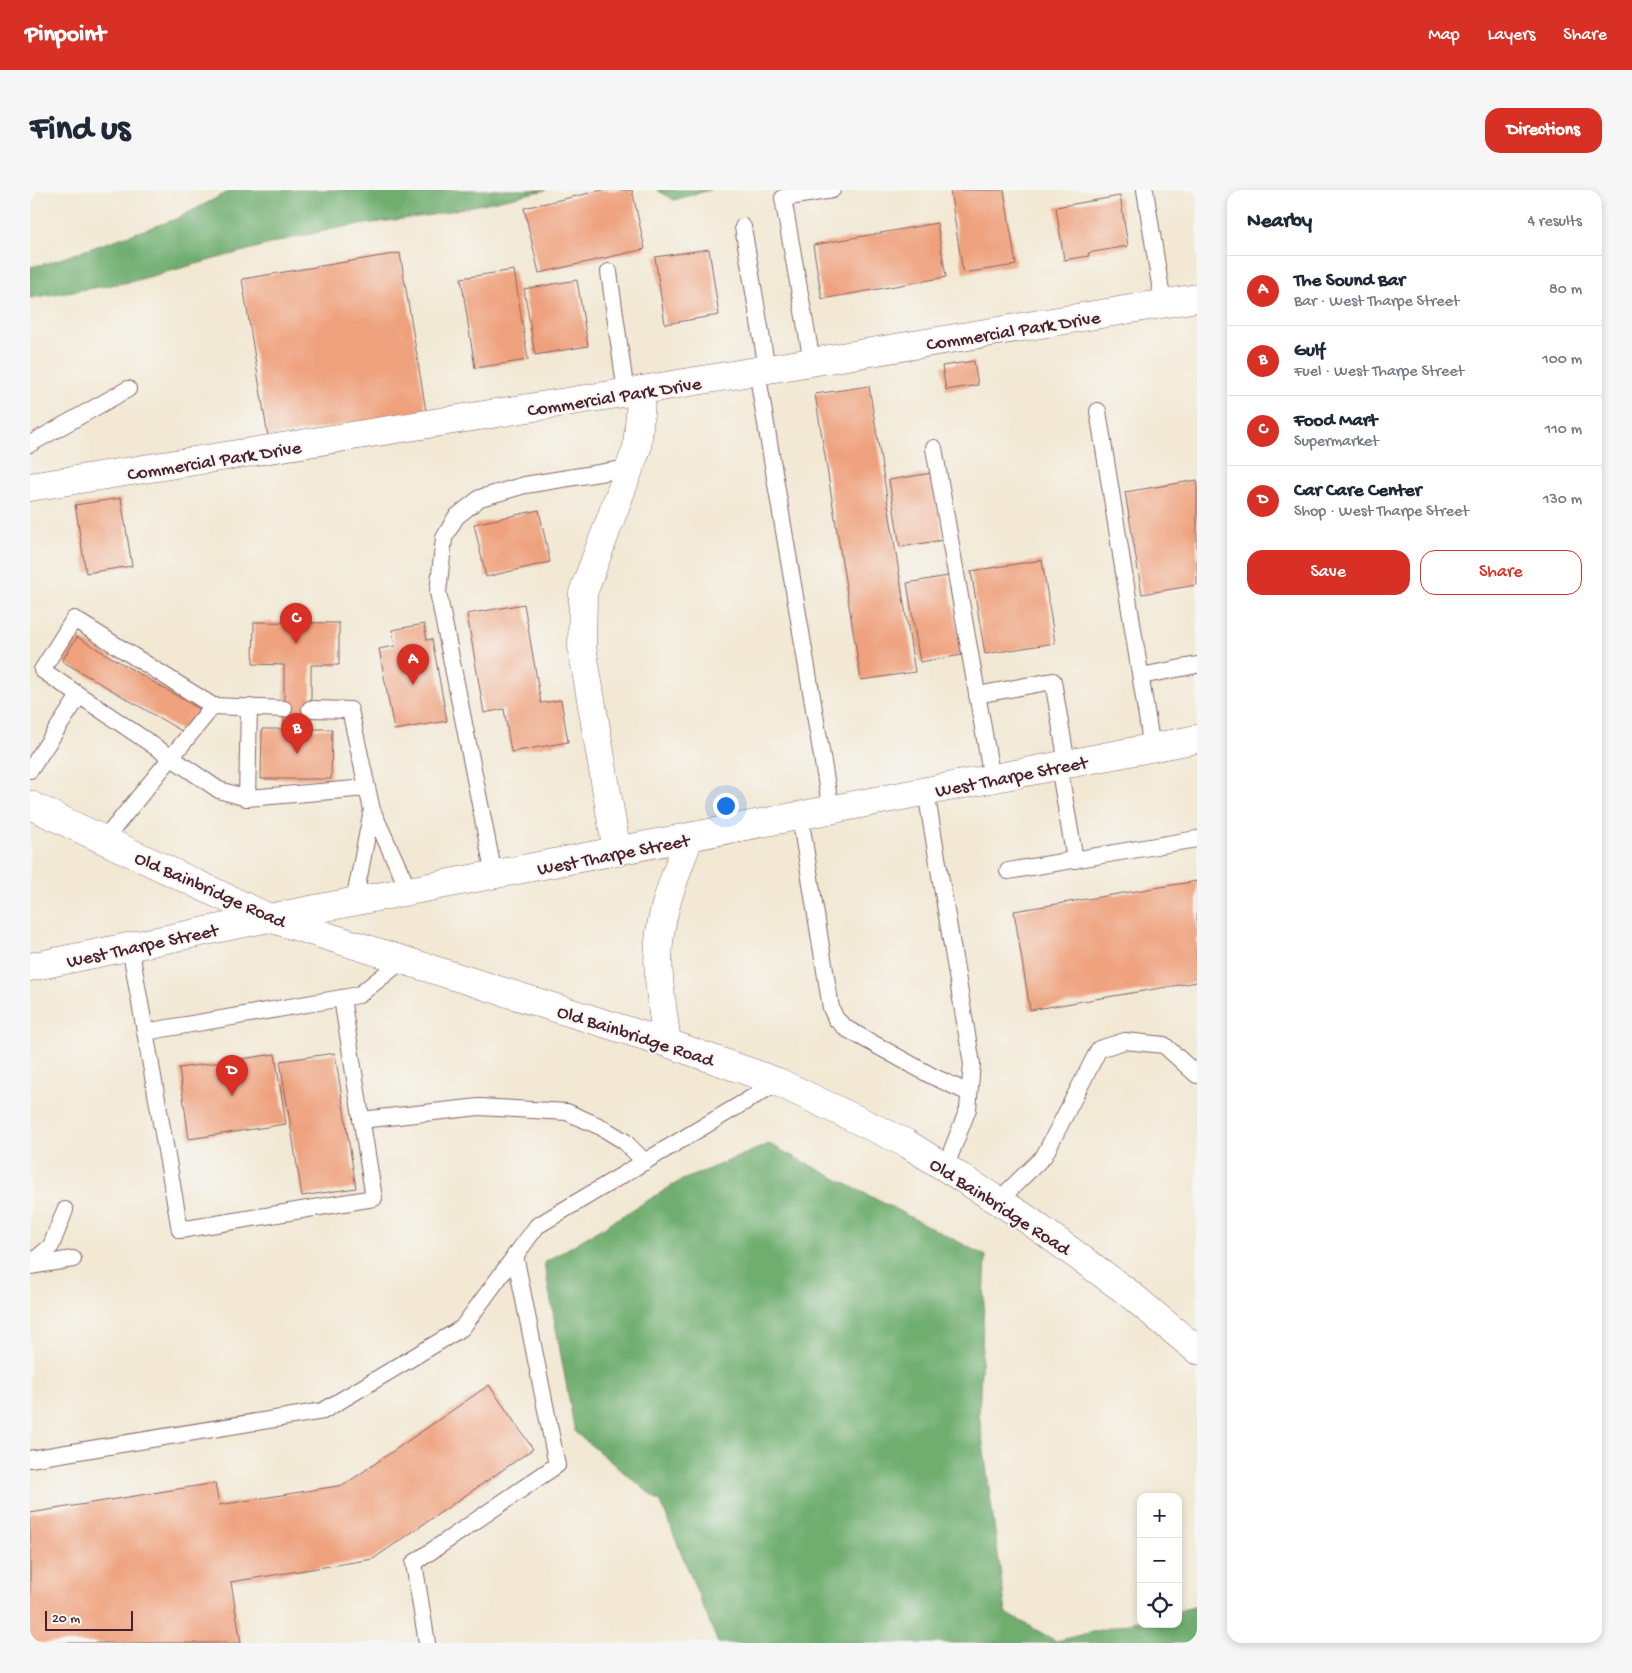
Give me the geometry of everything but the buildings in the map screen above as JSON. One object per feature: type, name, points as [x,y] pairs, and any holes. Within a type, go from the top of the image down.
[{"type":"main road","name":"Commercial Park Drive","points":[[30,487],[634,392],[1197,298]]},
{"type":"main road","points":[[617,852],[582,647],[583,594],[637,448],[634,392]]},
{"type":"main road","name":"West Tharpe Street","points":[[30,967],[268,918],[1197,739]]},
{"type":"main road","name":"Old Bainbridge Road","points":[[30,805],[268,918],[667,1043],[778,1082],[906,1143],[1024,1217],[1126,1291],[1197,1350]]},
{"type":"main road","points":[[667,1043],[659,980],[659,943],[665,907],[689,838]]},
{"type":"lane","points":[[812,362],[783,198],[832,190]]},
{"type":"lane","points":[[1145,190],[1163,304]]},
{"type":"lane","points":[[743,227],[762,370],[831,810]]},
{"type":"lane","points":[[609,272],[634,392]]},
{"type":"lane","points":[[30,444],[128,389]]},
{"type":"lane","points":[[1098,411],[1152,748]]},
{"type":"lane","points":[[934,448],[992,779]]},
{"type":"lane","points":[[494,875],[438,592],[444,538],[456,517],[480,498],[525,486],[630,468]]},
{"type":"lane","points":[[284,709],[213,706],[74,619],[42,670],[219,790],[246,798],[367,788]]},
{"type":"lane","points":[[1141,676],[1197,665]]},
{"type":"lane","points":[[977,695],[1053,681],[1075,860]]},
{"type":"lane","points":[[30,770],[80,696]]},
{"type":"lane","points":[[104,840],[213,706]]},
{"type":"lane","points":[[246,798],[249,707]]},
{"type":"lane","points":[[310,709],[350,710],[372,810],[409,892]]},
{"type":"lane","points":[[926,792],[972,1064],[968,1109],[945,1168]]},
{"type":"lane","points":[[354,902],[372,810]]},
{"type":"lane","points":[[800,816],[831,1008],[836,1019],[847,1028],[932,1076],[969,1093]]},
{"type":"lane","points":[[1008,871],[1197,839]]},
{"type":"lane","points":[[130,946],[180,1230],[374,1198],[342,998]]},
{"type":"lane","points":[[145,1032],[359,995],[403,960]]},
{"type":"lane","points":[[998,1201],[1044,1156],[1099,1049],[1125,1041],[1164,1045],[1197,1075]]},
{"type":"lane","points":[[30,1459],[322,1411],[462,1328],[537,1226],[778,1082]]},
{"type":"lane","points":[[361,1120],[479,1107],[567,1112],[601,1127],[624,1142],[645,1162]]},
{"type":"lane","points":[[30,1265],[51,1246],[65,1210]]},
{"type":"lane","points":[[427,1643],[414,1563],[557,1464],[515,1255]]},
{"type":"lane","points":[[30,1265],[73,1260]]},
{"type":"green space","points":[[232,190],[546,190],[432,215],[343,227],[292,238],[130,282],[30,298],[30,267],[48,263],[176,219]]},
{"type":"green space","points":[[657,190],[710,190],[674,200]]},
{"type":"green space","points":[[769,1144],[986,1256],[979,1414],[1006,1613],[1056,1641],[1137,1621],[1137,1628],[1182,1628],[1182,1610],[1197,1606],[1197,1643],[718,1643],[661,1503],[575,1432],[544,1263],[680,1181]]},
{"type":"place","name":"Food Mart","points":[[296,644]]},
{"type":"place","name":"The Sound Bar","points":[[413,685]]},
{"type":"place","name":"Gulf","points":[[297,754]]},
{"type":"place","name":"Car Care Center","points":[[232,1096]]}]
